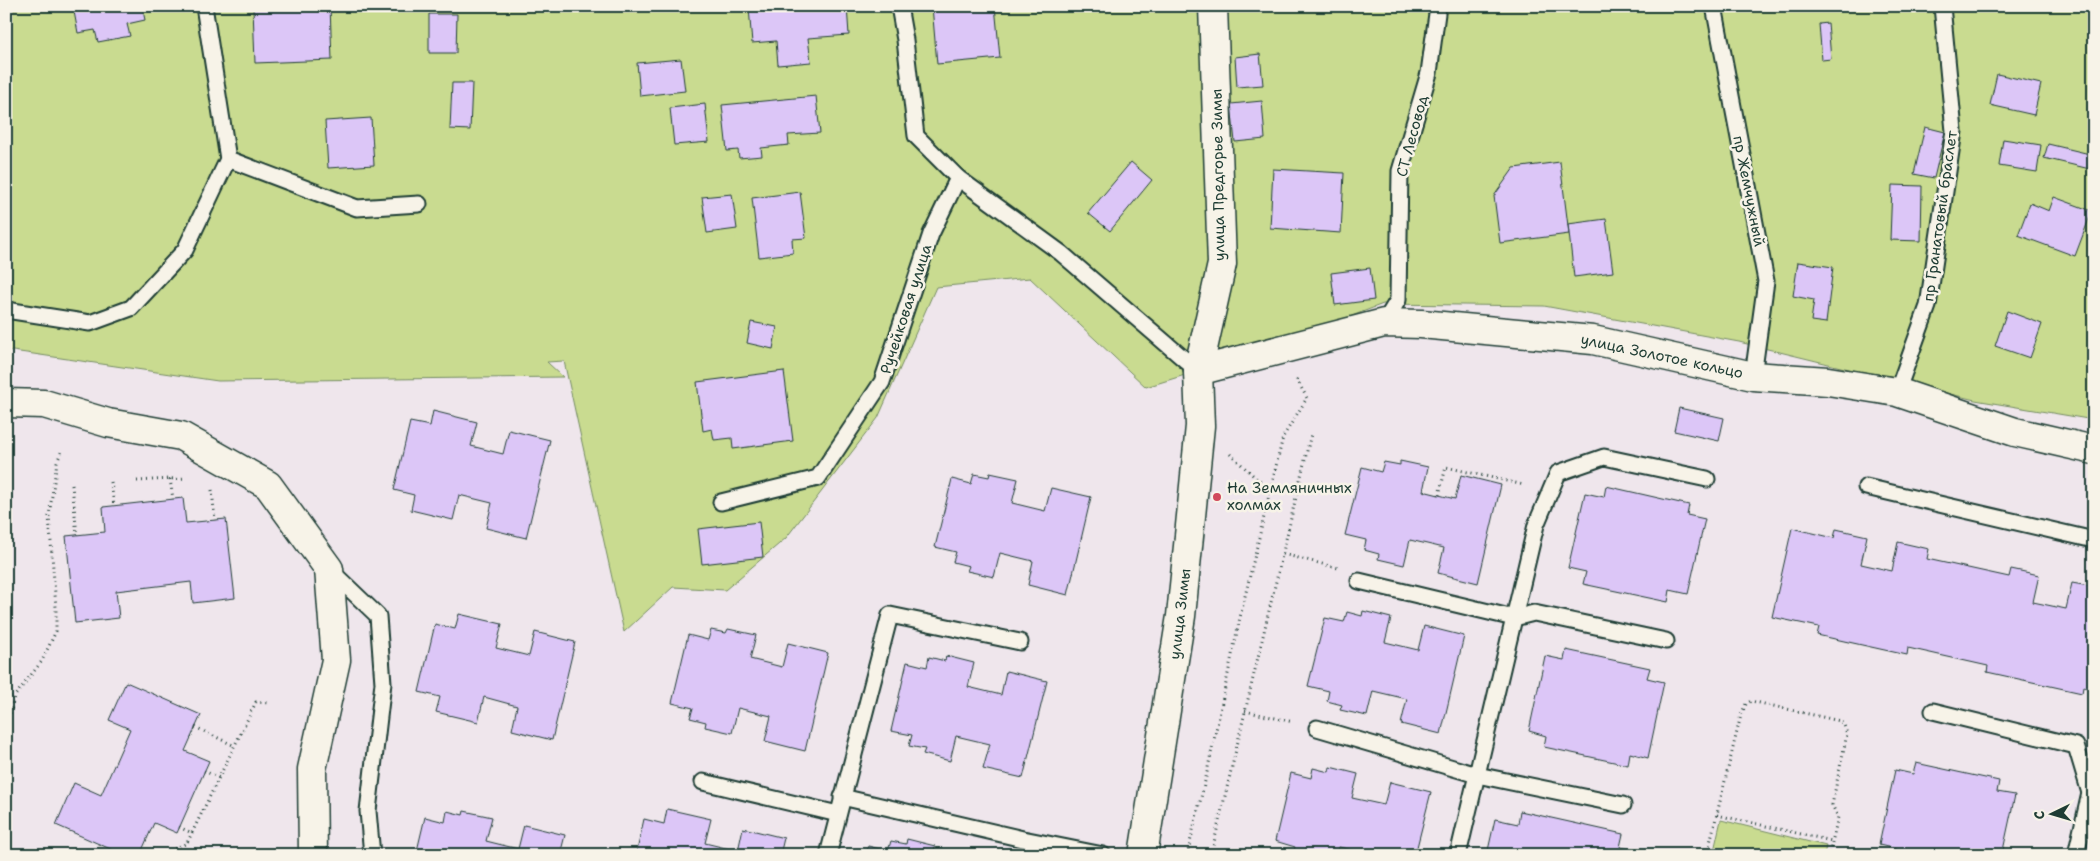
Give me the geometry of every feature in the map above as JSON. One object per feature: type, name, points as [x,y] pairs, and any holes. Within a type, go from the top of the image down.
[{"type":"street","name":"улица Предгорье Зимы","points":[[1198,371],[1222,264],[1213,6]]},
{"type":"street","name":"улица Золотое кольцо","points":[[1198,371],[1384,323],[1421,324],[1594,340],[1753,376],[1828,381],[1897,392],[2015,432],[2094,450]]},
{"type":"street","name":"улица Зимы","points":[[1143,855],[1181,616],[1200,426],[1198,371]]},
{"type":"street","points":[[6,403],[44,404],[108,423],[181,436],[268,485],[329,569],[336,660],[312,769],[313,855]]},
{"type":"lane","points":[[6,310],[90,323],[131,308],[185,250],[228,159],[204,6]]},
{"type":"lane","points":[[899,6],[905,40],[916,136],[958,178],[1060,253],[1198,371]]},
{"type":"lane","name":"СТ Лесовод","points":[[1384,323],[1398,300],[1400,171],[1430,73],[1438,6]]},
{"type":"lane","name":"пр Жемчужный","points":[[1714,6],[1766,281],[1753,376]]},
{"type":"lane","name":"пр Гранатовый браслет","points":[[1897,392],[1928,306],[1954,132],[1942,6]]},
{"type":"lane","points":[[228,159],[357,208],[419,204]]},
{"type":"lane","name":"Ручейковая улица","points":[[721,502],[818,478],[882,382],[931,234],[958,178]]},
{"type":"lane","points":[[1458,855],[1536,525],[1558,472],[1604,457],[1707,479]]},
{"type":"lane","points":[[1866,487],[2094,540]]},
{"type":"lane","points":[[329,569],[378,616],[383,683],[368,811],[372,855]]},
{"type":"lane","points":[[1359,581],[1514,618],[1534,612],[1666,641]]},
{"type":"lane","points":[[828,855],[890,615],[1020,642]]},
{"type":"lane","points":[[1933,711],[2076,746],[2092,790],[2076,855]]},
{"type":"lane","points":[[1317,728],[1477,775],[1623,805]]},
{"type":"lane","points":[[703,782],[838,814]]},
{"type":"lane","points":[[842,797],[1023,840],[1103,855]]},
{"type":"path","points":[[1187,855],[1283,437],[1306,398],[1282,349]]},
{"type":"path","points":[[1200,426],[1270,491]]},
{"type":"path","points":[[1211,855],[1312,434]]},
{"type":"path","points":[[6,733],[14,697],[42,661],[56,631],[49,516],[57,462],[62,450]]},
{"type":"path","points":[[1438,495],[1446,467],[1524,485]]},
{"type":"path","points":[[137,481],[194,477]]},
{"type":"path","points":[[170,479],[173,499]]},
{"type":"path","points":[[111,482],[114,506]]},
{"type":"path","points":[[72,484],[77,535]]},
{"type":"path","points":[[211,485],[215,520]]},
{"type":"path","points":[[1283,554],[1346,570],[1359,581]]},
{"type":"path","points":[[6,695],[14,697]]},
{"type":"path","points":[[1707,855],[1731,754],[1746,704],[1751,701],[1840,721],[1844,725],[1846,734],[1832,805],[1838,818],[1829,855]]},
{"type":"path","points":[[161,855],[187,844],[256,702],[268,703]]},
{"type":"path","points":[[1245,711],[1317,728]]},
{"type":"path","points":[[196,727],[235,746]]},
{"type":"path","points":[[204,771],[220,778]]},
{"type":"path","points":[[1717,815],[1832,841]]},
{"type":"path","points":[[179,828],[192,833]]},
{"type":"path","points":[[6,850],[14,855]]},
{"type":"path","points":[[141,853],[146,855]]},
{"type":"green space","points":[[6,6],[2094,6],[2094,420],[1975,400],[1739,342],[1544,306],[1383,304],[1250,355],[1146,387],[1030,278],[936,287],[878,418],[786,538],[725,590],[673,587],[624,632],[564,361],[547,362],[563,377],[218,381],[6,350]]},
{"type":"green space","points":[[1721,820],[1826,846],[1824,855],[1713,855]]},
{"type":"building","points":[[73,6],[142,6],[145,20],[127,24],[130,36],[98,42],[95,30],[78,33]]},
{"type":"building","points":[[330,6],[332,60],[255,63],[253,8]]},
{"type":"building","points":[[771,6],[847,6],[849,35],[808,38],[811,62],[778,65],[776,41],[752,43],[749,8]]},
{"type":"building","points":[[932,6],[995,6],[1000,58],[937,64]]},
{"type":"building","points":[[429,14],[457,14],[456,53],[429,53]]},
{"type":"building","points":[[1828,23],[1831,59],[1822,60],[1819,24]]},
{"type":"building","points":[[1260,54],[1263,85],[1237,87],[1235,57]]},
{"type":"building","points":[[681,59],[685,91],[640,96],[637,63]]},
{"type":"building","points":[[1997,74],[2041,84],[2034,115],[1990,105]]},
{"type":"building","points":[[452,83],[472,83],[470,130],[450,129]]},
{"type":"building","points":[[816,96],[820,133],[788,135],[789,145],[761,148],[762,156],[739,158],[738,150],[727,151],[722,105]]},
{"type":"building","points":[[1262,101],[1265,139],[1235,142],[1231,104]]},
{"type":"building","points":[[705,104],[709,142],[674,145],[670,108]]},
{"type":"building","points":[[371,118],[374,165],[328,168],[325,121]]},
{"type":"building","points":[[1925,127],[1945,132],[1934,178],[1914,174]]},
{"type":"building","points":[[2003,139],[2041,145],[2037,172],[1999,166]]},
{"type":"building","points":[[2048,144],[2094,155],[2094,170],[2044,158]]},
{"type":"building","points":[[1131,162],[1152,180],[1110,231],[1088,213]]},
{"type":"building","points":[[1560,162],[1569,234],[1500,243],[1494,196],[1514,168]]},
{"type":"building","points":[[1273,169],[1344,173],[1341,233],[1270,228]]},
{"type":"building","points":[[1892,185],[1922,186],[1921,241],[1890,240]]},
{"type":"building","points":[[800,192],[806,238],[792,239],[793,253],[759,257],[752,198]]},
{"type":"building","points":[[732,194],[737,229],[707,233],[702,197]]},
{"type":"building","points":[[2054,197],[2092,211],[2075,256],[2018,235],[2030,203],[2049,211]]},
{"type":"building","points":[[1606,219],[1613,272],[1574,277],[1568,224]]},
{"type":"building","points":[[1798,262],[1833,267],[1826,323],[1811,321],[1814,300],[1793,296]]},
{"type":"building","points":[[1370,268],[1374,300],[1335,305],[1331,273]]},
{"type":"building","points":[[2007,311],[2042,324],[2030,358],[1995,346]]},
{"type":"building","points":[[751,322],[777,327],[773,349],[747,343]]},
{"type":"building","points":[[784,371],[793,441],[733,449],[732,438],[714,440],[712,429],[703,431],[697,382]]},
{"type":"building","points":[[1679,408],[1724,418],[1719,441],[1674,431]]},
{"type":"building","points":[[433,411],[477,422],[471,446],[503,454],[509,430],[550,440],[526,538],[486,528],[492,503],[459,495],[453,520],[411,510],[414,495],[394,490],[410,422],[430,426]]},
{"type":"building","points":[[1400,461],[1428,467],[1423,491],[1455,499],[1461,475],[1501,485],[1478,583],[1438,573],[1444,548],[1410,540],[1404,565],[1378,559],[1379,554],[1364,550],[1366,540],[1345,535],[1362,467],[1381,472],[1384,462],[1400,465]]},
{"type":"building","points":[[990,473],[1018,479],[1012,503],[1045,511],[1051,488],[1091,497],[1068,595],[1028,585],[1033,561],[1000,553],[994,577],[967,571],[969,566],[953,562],[956,552],[935,547],[952,479],[971,484],[974,474],[989,477]]},
{"type":"building","points":[[1606,486],[1689,505],[1687,515],[1705,519],[1688,594],[1670,590],[1668,602],[1583,584],[1586,572],[1568,568],[1585,493],[1604,497]]},
{"type":"building","points":[[183,498],[186,523],[226,519],[235,598],[193,603],[191,582],[116,591],[119,618],[75,623],[66,536],[105,532],[103,507]]},
{"type":"building","points":[[759,522],[763,557],[702,564],[698,529]]},
{"type":"building","points":[[1792,528],[1834,538],[1836,529],[1867,536],[1861,564],[1892,571],[1898,542],[1929,549],[1927,559],[2009,577],[2011,569],[2039,575],[2033,602],[2066,609],[2072,583],[2094,587],[2094,689],[2083,687],[2082,693],[1987,672],[1988,666],[1908,648],[1907,655],[1817,635],[1819,627],[1772,617]]},
{"type":"building","points":[[1363,611],[1391,618],[1385,642],[1418,650],[1424,626],[1464,636],[1441,734],[1401,724],[1407,699],[1373,691],[1367,716],[1340,710],[1342,705],[1327,701],[1329,691],[1308,686],[1325,618],[1344,622],[1347,612],[1362,616]]},
{"type":"building","points":[[459,614],[502,624],[496,648],[529,656],[535,632],[575,642],[552,740],[512,730],[517,706],[484,697],[478,722],[436,712],[440,697],[419,692],[435,624],[455,629]]},
{"type":"building","points":[[728,629],[756,635],[750,659],[782,667],[788,643],[828,653],[805,751],[765,741],[771,716],[738,708],[732,733],[705,727],[706,722],[690,718],[693,708],[672,703],[688,635],[708,640],[711,630],[726,633]]},
{"type":"building","points":[[1566,650],[1650,668],[1647,678],[1664,682],[1648,758],[1630,753],[1628,765],[1544,747],[1546,736],[1529,731],[1545,656],[1564,660]]},
{"type":"building","points":[[946,656],[974,663],[968,687],[1001,695],[1006,671],[1047,681],[1023,778],[983,769],[990,744],[956,736],[950,761],[923,754],[925,749],[909,746],[912,735],[891,731],[907,662],[927,667],[929,657],[945,661]]},
{"type":"building","points":[[126,682],[201,715],[185,751],[209,761],[177,833],[154,823],[140,855],[124,855],[56,825],[74,783],[101,795],[130,729],[109,720]]},
{"type":"building","points":[[1916,763],[1999,781],[1997,792],[2015,795],[2002,855],[1895,855],[1896,849],[1879,845],[1895,770],[1913,774]]},
{"type":"building","points":[[1330,767],[1358,774],[1352,798],[1384,805],[1390,782],[1431,792],[1415,855],[1373,855],[1339,847],[1337,855],[1293,855],[1295,847],[1275,841],[1291,773],[1311,778],[1313,768],[1329,772]]},
{"type":"building","points":[[667,809],[711,819],[705,843],[738,851],[743,828],[784,838],[780,855],[636,855],[644,819],[664,824]]},
{"type":"building","points":[[447,811],[463,815],[464,811],[492,817],[486,841],[518,849],[524,825],[565,835],[560,855],[416,855],[425,817],[445,822]]},
{"type":"building","points":[[1520,811],[1623,834],[1620,847],[1642,851],[1641,855],[1487,855],[1495,819],[1518,824]]},
{"type":"building","points":[[907,839],[935,846],[933,855],[866,855],[868,846],[888,851],[891,841],[906,844]]},
{"type":"place","name":"На Земляничных холмах","points":[[1217,497]]}]
